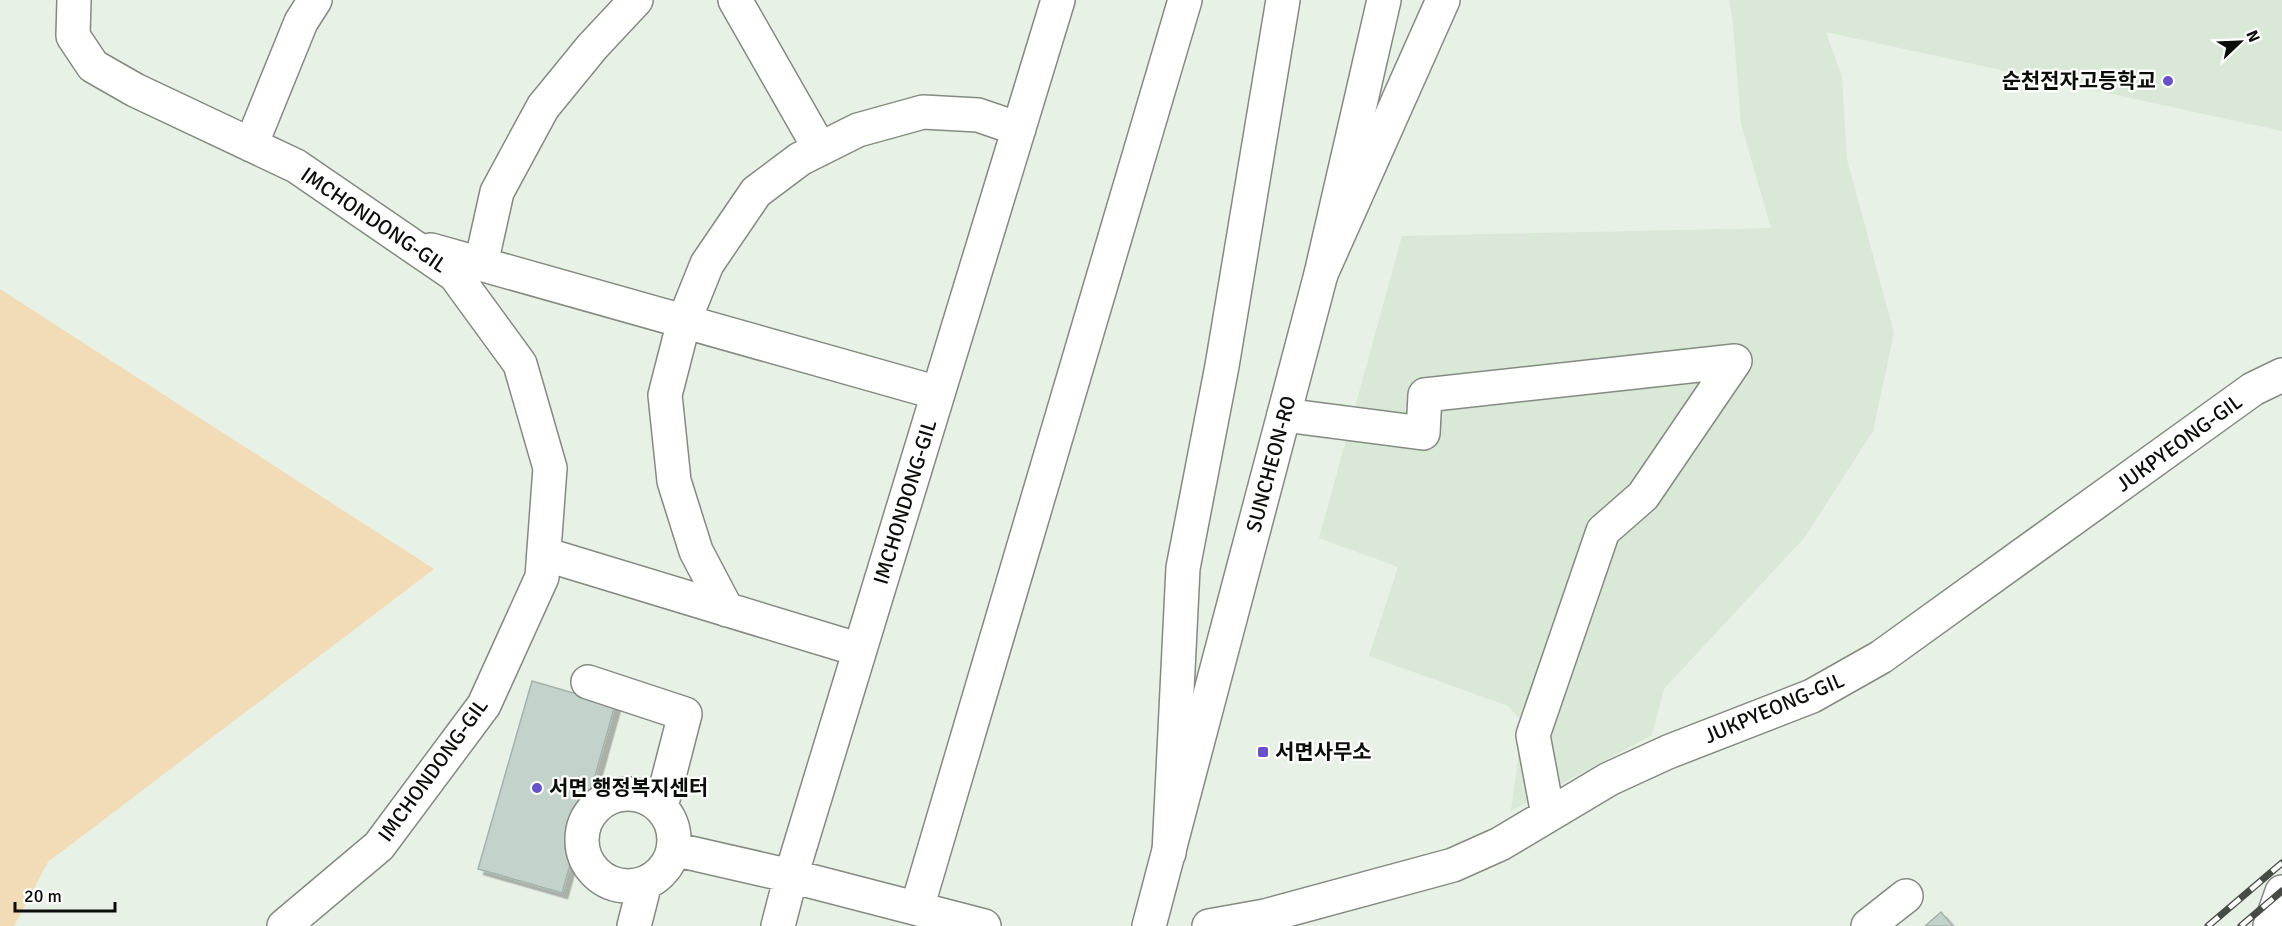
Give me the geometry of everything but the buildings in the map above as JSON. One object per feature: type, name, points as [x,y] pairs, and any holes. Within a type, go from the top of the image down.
[{"type":"main road","name":"IMCHONDONG-GIL","points":[[74,0],[73,36],[93,66],[135,90],[296,166],[455,275],[520,364],[550,468],[542,577],[484,705],[379,846],[284,926]]},
{"type":"main road","points":[[251,145],[301,22],[315,0]]},
{"type":"main road","name":"IMCHONDONG-GIL","points":[[481,264],[497,192],[543,107],[592,47],[636,0]]},
{"type":"main road","points":[[735,0],[820,149]]},
{"type":"main road","name":"IMCHONDONG-GIL","points":[[778,926],[791,876],[1058,0]]},
{"type":"main road","points":[[917,908],[1185,0]]},
{"type":"main road","points":[[1169,853],[1183,568],[1222,366],[1283,0]]},
{"type":"main road","name":"SUNCHEON-RO","points":[[1149,926],[1321,274],[1384,0]]},
{"type":"main road","points":[[1321,274],[1443,0]]},
{"type":"main road","points":[[727,610],[696,550],[674,481],[665,395],[684,321],[707,264],[756,192],[800,159],[858,130],[923,112],[978,115],[1019,129]]},
{"type":"main road","points":[[410,244],[938,393]]},
{"type":"main road","points":[[1284,415],[1423,433],[1425,395],[1735,361],[1643,496],[1603,531],[1533,735],[1548,815]]},
{"type":"main road","name":"JUKPYEONG-GIL","points":[[1209,926],[1266,916],[1453,865],[1500,844],[1609,779],[1668,752],[1812,696],[1881,657],[2253,389],[2282,375]]},
{"type":"main road","points":[[544,554],[860,650]]},
{"type":"main road","points":[[588,682],[685,714],[661,807]]},
{"type":"main road","points":[[620,795],[634,795],[648,799],[661,807],[672,827],[673,849],[668,864],[658,876],[630,887],[615,885],[601,878],[590,867],[583,853],[582,837],[586,822],[605,800],[620,795]]},
{"type":"main road","points":[[673,849],[791,876],[984,926]]},
{"type":"main road","points":[[634,926],[645,883]]},
{"type":"main road","points":[[2270,926],[2282,892]]},
{"type":"main road","points":[[1868,926],[1906,896]]},
{"type":"shaded area","points":[[1729,0],[2282,0],[2282,131],[1826,32],[1842,77],[1847,159],[1894,333],[1873,431],[1805,537],[1664,689],[1652,735],[1511,811],[1523,723],[1508,706],[1369,656],[1398,567],[1319,538],[1402,236],[1771,228],[1741,124]]},
{"type":"shaded area","points":[[0,289],[434,569],[48,862],[14,926],[0,926]]},
{"type":"railway","points":[[2208,926],[2282,863]]},
{"type":"railway","points":[[2241,926],[2282,891]]},
{"type":"place","name":"순천전자고등학교","points":[[2168,81]]},
{"type":"place","name":"서면사무소","points":[[1263,752]]},
{"type":"place","name":"서면 행정복지센터","points":[[537,788]]}]
